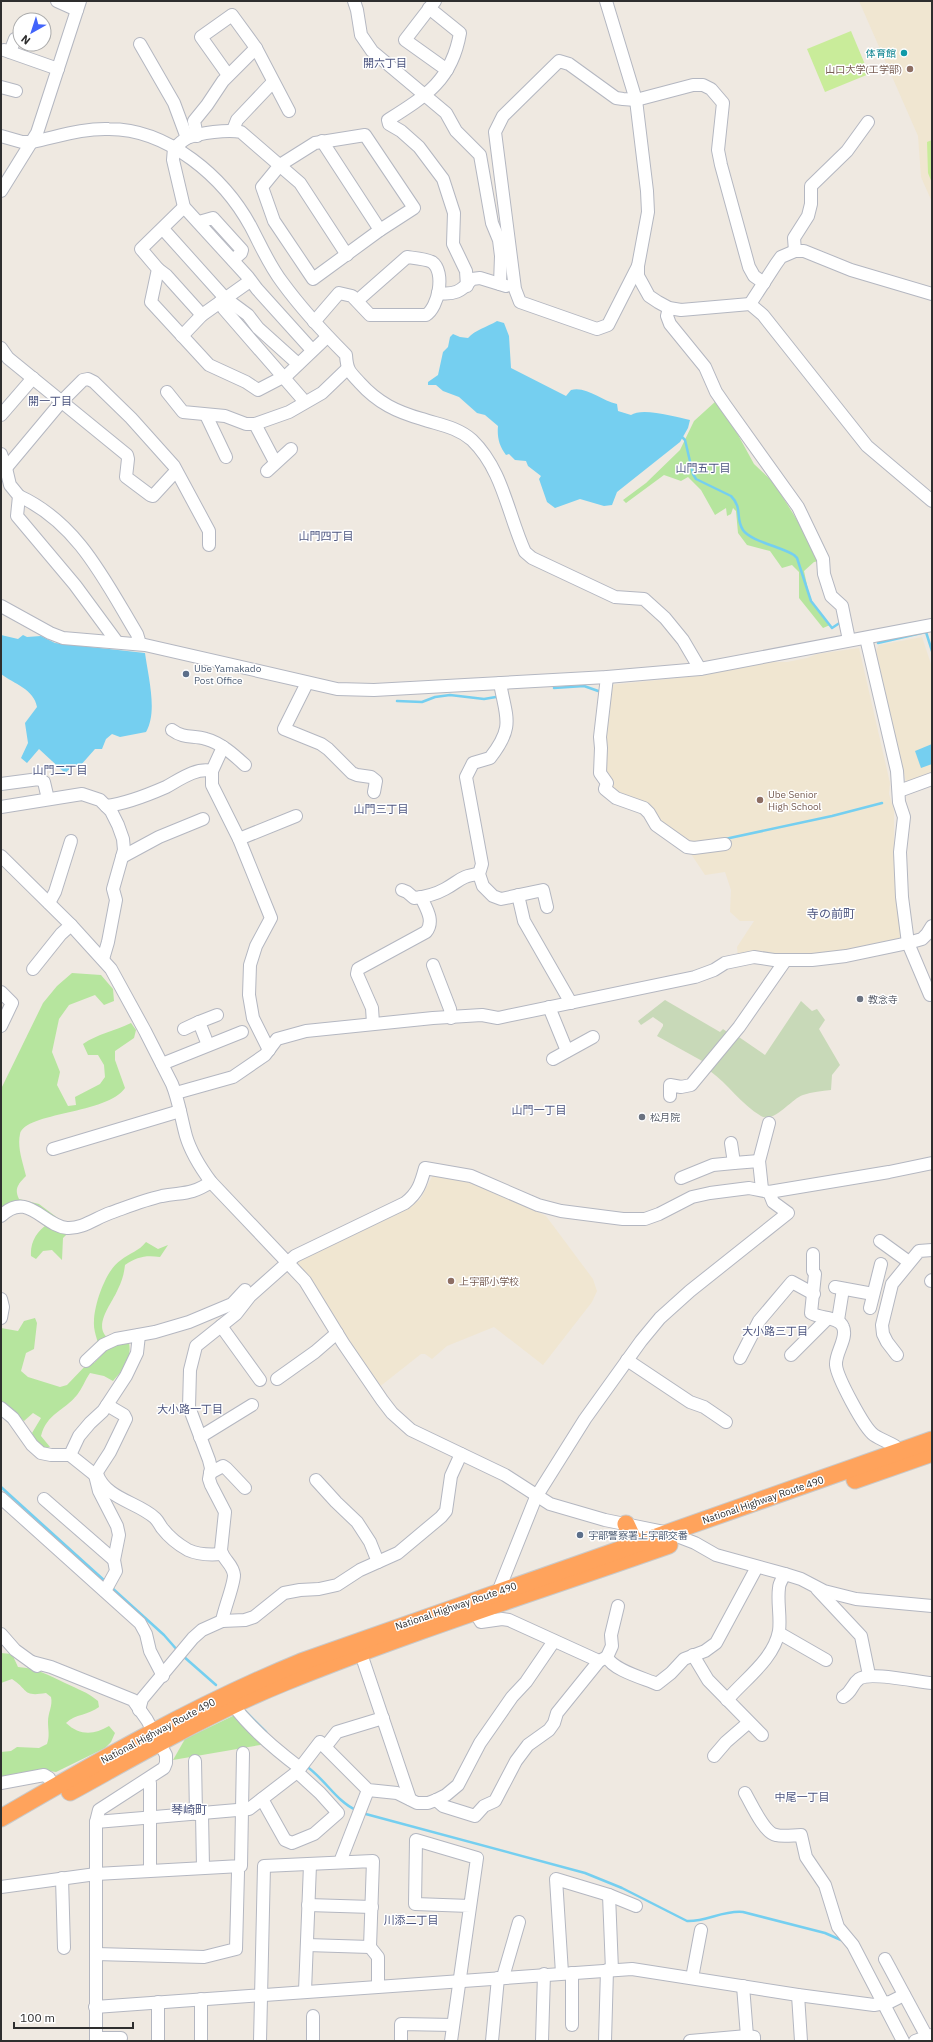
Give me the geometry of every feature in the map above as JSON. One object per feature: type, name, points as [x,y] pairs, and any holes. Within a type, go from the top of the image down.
[{"type":"highway","name":"National Highway Route 490","points":[[1,1830],[156,1737],[254,1681],[359,1647],[471,1607],[686,1539],[900,1458],[932,1440]]},
{"type":"highway","name":"National Highway Route 490","points":[[471,1607],[498,1592],[631,1545],[900,1458],[932,1453]]},
{"type":"highway","points":[[626,1524],[631,1531],[631,1545]]},
{"type":"highway","name":"National Highway Route 490","points":[[1,1818],[54,1788],[156,1737],[285,1682],[359,1647]]},
{"type":"street","points":[[1,191],[32,142],[40,125],[79,5],[57,1]]},
{"type":"street","points":[[354,1],[365,42],[372,51],[446,113],[456,131],[480,155],[492,223],[499,240],[501,256],[500,284]]},
{"type":"street","points":[[606,1],[636,100],[647,191],[648,212],[638,266],[638,276],[649,296],[669,308],[692,310],[750,304],[763,315],[856,432],[879,458],[932,502]]},
{"type":"street","points":[[447,70],[405,40],[432,5],[460,33],[455,57],[447,70],[424,96],[388,120],[389,124],[401,131],[419,147],[443,179],[454,213],[453,244],[466,271],[467,286]]},
{"type":"street","points":[[228,75],[201,37],[232,15],[256,48],[289,111]]},
{"type":"street","points":[[12,44],[7,51],[58,69]]},
{"type":"street","points":[[140,44],[192,137]]},
{"type":"street","points":[[192,137],[194,121],[228,75],[256,48]]},
{"type":"street","points":[[638,266],[608,325],[604,328],[597,329],[520,302],[515,289],[495,132],[503,116],[558,62],[569,64],[616,98],[636,100],[693,85],[703,85],[718,96],[723,103],[718,150],[721,165],[749,267],[754,276],[764,283]]},
{"type":"street","points":[[233,130],[237,120],[273,82]]},
{"type":"street","points":[[1,87],[16,91]]},
{"type":"street","points":[[794,251],[794,238],[808,216],[811,204],[811,186],[847,150],[868,122]]},
{"type":"street","points":[[1,136],[22,142],[32,142],[67,134],[110,129],[144,135],[174,148],[218,181],[250,226],[268,262],[282,282],[327,337],[346,355],[347,369],[378,401],[407,414],[460,431],[472,441],[488,461],[499,481],[525,552],[532,558],[615,597],[644,600],[665,618],[683,640],[700,669]]},
{"type":"street","points":[[174,148],[192,137],[220,131],[233,130],[241,132],[300,184],[347,255]]},
{"type":"street","points":[[365,135],[414,208],[380,230],[313,279],[274,221],[262,187],[280,166],[315,143],[322,141],[365,135]]},
{"type":"street","points":[[322,141],[380,230]]},
{"type":"street","points":[[174,148],[173,160],[184,207],[312,350]]},
{"type":"street","points":[[184,207],[141,249],[202,315]]},
{"type":"street","points":[[163,229],[223,300],[248,315],[258,328],[298,364]]},
{"type":"street","points":[[750,304],[781,257],[794,251],[804,251],[851,270],[932,294]]},
{"type":"street","points":[[314,322],[339,293],[352,296],[370,315],[426,315],[434,308],[440,276],[436,267],[431,262],[407,257],[357,301]]},
{"type":"street","points":[[158,269],[151,302],[210,365],[246,382],[258,390],[284,378],[327,337]]},
{"type":"street","points":[[438,293],[451,295],[467,286],[472,280],[480,278],[515,289]]},
{"type":"street","points":[[182,336],[202,315],[250,281]]},
{"type":"street","points":[[223,300],[224,309],[305,402]]},
{"type":"street","points":[[669,308],[667,316],[670,324],[705,367],[716,392],[798,507],[823,559],[824,574],[831,596],[842,606],[849,640]]},
{"type":"street","points":[[1,348],[8,358],[127,455],[126,477],[150,495],[153,496],[176,471]]},
{"type":"street","points":[[167,392],[183,412],[225,416],[246,424],[255,424],[289,412],[322,393],[347,369]]},
{"type":"street","points":[[1,415],[33,378]]},
{"type":"street","points":[[6,468],[62,401],[84,380],[88,379],[94,382],[131,418],[176,471],[210,531],[209,545]]},
{"type":"street","points":[[206,415],[226,457]]},
{"type":"street","points":[[255,424],[275,462]]},
{"type":"street","points":[[267,471],[275,462],[291,449]]},
{"type":"street","points":[[1,454],[10,485],[19,496],[37,504],[55,517],[78,541],[137,634],[140,644]]},
{"type":"street","points":[[19,496],[17,516],[75,585],[117,642]]},
{"type":"street","points":[[1,606],[50,634],[63,638],[140,644],[337,689],[374,690],[607,677],[700,669],[932,625]]},
{"type":"street","points":[[866,638],[897,771],[899,802],[904,817],[900,852],[902,897],[908,943],[930,995],[932,994]]},
{"type":"street","points":[[607,677],[600,733],[600,772],[607,783],[606,787],[616,798],[644,808],[660,828],[687,847],[694,848],[725,844]]},
{"type":"street","points":[[307,683],[284,729],[328,749],[357,775],[371,777],[376,781],[374,792]]},
{"type":"street","points":[[500,683],[508,724],[504,736],[490,758],[473,763],[466,777],[482,864],[479,874],[483,886],[493,896],[501,899],[543,890],[547,907]]},
{"type":"street","points":[[172,730],[180,736],[207,739],[231,752],[245,765]]},
{"type":"street","points":[[223,747],[212,771],[212,785],[215,794],[239,839],[271,918],[256,946],[250,965],[249,995],[253,1018],[268,1050]]},
{"type":"street","points":[[106,806],[116,805],[166,787],[182,777],[207,770],[212,771]]},
{"type":"street","points":[[1,784],[39,779],[44,782],[48,799]]},
{"type":"street","points":[[899,791],[932,779]]},
{"type":"street","points":[[1,807],[82,794],[100,800],[111,810],[121,832],[124,850],[113,889],[116,900],[108,942],[102,958]]},
{"type":"street","points":[[239,839],[296,816]]},
{"type":"street","points":[[122,857],[203,819]]},
{"type":"street","points":[[49,903],[55,892],[71,841]]},
{"type":"street","points":[[1,856],[102,958],[120,984],[176,1094],[191,1151],[198,1166],[312,1291],[337,1333],[382,1400],[402,1423],[422,1436],[505,1476],[536,1497],[550,1504],[626,1524],[669,1533],[686,1539],[716,1555],[757,1568],[785,1574],[824,1591],[856,1599],[932,1606]]},
{"type":"street","points":[[402,890],[414,898],[421,897],[444,890],[466,875],[479,874]]},
{"type":"street","points":[[518,896],[524,920],[571,1003]]},
{"type":"street","points":[[373,1023],[372,1008],[357,974],[358,969],[426,932],[429,928],[430,917],[421,897]]},
{"type":"street","points":[[33,969],[61,934],[71,925]]},
{"type":"street","points":[[176,1094],[233,1076],[258,1061],[277,1040],[306,1031],[373,1023],[400,1023],[482,1015],[498,1018],[695,977],[737,960],[754,957],[785,961],[846,956],[908,943],[922,938],[927,934],[932,926]]},
{"type":"street","points":[[670,1096],[670,1085],[681,1087],[691,1085],[739,1027],[785,961]]},
{"type":"street","points":[[433,965],[450,1009],[451,1018]]},
{"type":"street","points":[[1,992],[12,1003],[1,1026]]},
{"type":"street","points":[[549,1007],[568,1051]]},
{"type":"street","points":[[184,1029],[217,1015]]},
{"type":"street","points":[[199,1022],[208,1045]]},
{"type":"street","points":[[162,1064],[242,1032]]},
{"type":"street","points":[[553,1059],[594,1037]]},
{"type":"street","points":[[53,1149],[180,1111]]},
{"type":"street","points":[[498,1592],[536,1497],[585,1420],[627,1360],[660,1318],[690,1291],[788,1214],[773,1202],[766,1191],[759,1161],[769,1123]]},
{"type":"street","points":[[731,1143],[734,1163]]},
{"type":"street","points":[[681,1178],[713,1165],[759,1161]]},
{"type":"street","points":[[222,1621],[234,1576],[232,1566],[222,1554],[225,1512],[210,1485],[209,1460],[189,1407],[190,1370],[196,1346],[236,1314],[250,1296],[295,1256],[405,1203],[415,1195],[420,1186],[425,1168],[471,1176],[495,1185],[538,1205],[561,1211],[623,1219],[645,1219],[659,1214],[692,1197],[710,1193],[749,1188],[766,1191],[889,1172],[932,1163]]},
{"type":"street","points":[[1,1216],[11,1208],[20,1207],[38,1212],[59,1226],[77,1227],[137,1203],[162,1196],[191,1193],[211,1182]]},
{"type":"street","points":[[880,1241],[910,1262]]},
{"type":"street","points":[[897,1355],[883,1334],[882,1325],[892,1284],[919,1251],[932,1250]]},
{"type":"street","points":[[813,1254],[813,1271],[815,1274],[811,1313],[817,1317],[832,1320],[843,1326],[844,1334],[836,1366],[866,1427],[873,1434],[895,1446],[900,1458]]},
{"type":"street","points":[[870,1308],[876,1278],[881,1264]]},
{"type":"street","points":[[876,1278],[892,1284]]},
{"type":"street","points":[[740,1358],[758,1321],[792,1282],[814,1294]]},
{"type":"street","points":[[86,1361],[103,1345],[116,1339],[172,1328],[225,1308],[235,1302],[249,1286],[254,1283],[262,1285]]},
{"type":"street","points":[[791,1355],[832,1320],[839,1288],[873,1294]]},
{"type":"street","points":[[1,1299],[3,1307],[1,1318]]},
{"type":"street","points":[[221,1326],[260,1380]]},
{"type":"street","points":[[277,1379],[315,1352],[337,1333]]},
{"type":"street","points":[[70,1455],[79,1436],[107,1405],[126,1376],[138,1353],[139,1335]]},
{"type":"street","points":[[627,1360],[690,1402],[704,1407],[726,1422]]},
{"type":"street","points":[[105,1591],[116,1571],[114,1560],[119,1535],[117,1526],[99,1490],[96,1474],[126,1419],[124,1414],[107,1405]]},
{"type":"street","points":[[200,1437],[252,1405]]},
{"type":"street","points":[[1,1408],[13,1418],[32,1445],[41,1453],[51,1455],[70,1455],[96,1474],[109,1489],[156,1519],[163,1530],[180,1545],[190,1551],[202,1554],[222,1554]]},
{"type":"street","points":[[139,1710],[142,1699],[163,1676],[193,1638],[202,1630],[222,1621],[245,1620],[254,1617],[284,1593],[319,1589],[336,1585],[360,1570],[398,1553],[441,1517],[446,1511],[451,1476],[460,1454]]},
{"type":"street","points":[[210,1473],[223,1466],[245,1488]]},
{"type":"street","points":[[316,1480],[357,1522],[370,1542],[378,1562]]},
{"type":"street","points":[[1,1498],[140,1623],[146,1634],[150,1651],[163,1676]]},
{"type":"street","points":[[44,1499],[114,1560]]},
{"type":"street","points":[[700,1670],[757,1568]]},
{"type":"street","points":[[727,1700],[764,1660],[779,1633],[779,1587],[785,1574]]},
{"type":"street","points":[[815,1586],[861,1636],[869,1675]]},
{"type":"street","points":[[436,1800],[442,1806],[475,1816],[484,1806],[496,1801],[520,1755],[528,1745],[549,1730],[554,1723],[557,1713],[603,1659],[612,1646],[611,1635],[618,1606]]},
{"type":"street","points":[[471,1607],[481,1622],[506,1619],[554,1641],[610,1662],[627,1672],[656,1684],[671,1673],[684,1659],[705,1651],[716,1643]]},
{"type":"street","points":[[779,1633],[826,1660]]},
{"type":"street","points":[[1,1634],[15,1650],[32,1662],[51,1667],[133,1700],[166,1755],[166,1763],[164,1768],[104,1806],[99,1810],[96,1822],[96,2039],[121,2038]]},
{"type":"street","points":[[96,1822],[242,1811],[249,1809],[298,1770],[320,1742],[326,1746],[368,1790],[397,1793],[417,1803],[428,1804],[446,1795],[458,1785],[480,1743],[512,1697],[526,1682],[554,1641]]},
{"type":"street","points":[[359,1647],[410,1799]]},
{"type":"street","points":[[693,1655],[700,1670],[748,1723],[762,1735]]},
{"type":"street","points":[[843,1697],[851,1693],[859,1679],[869,1675],[932,1683]]},
{"type":"street","points":[[233,1705],[240,1714],[298,1770],[338,1813],[314,1834],[292,1843],[285,1840],[262,1799]]},
{"type":"street","points":[[326,1746],[337,1732],[383,1718]]},
{"type":"street","points":[[714,1756],[726,1742],[748,1723]]},
{"type":"street","points":[[1,1887],[96,1874],[241,1866],[243,1753]]},
{"type":"street","points":[[195,1762],[203,1867]]},
{"type":"street","points":[[1,1783],[44,1775],[49,1778],[54,1788]]},
{"type":"street","points":[[150,1784],[150,1870]]},
{"type":"street","points":[[340,1862],[368,1790]]},
{"type":"street","points":[[745,1793],[762,1822],[770,1832],[776,1836],[801,1835],[806,1857],[825,1885],[838,1927],[853,1944],[903,2041]]},
{"type":"street","points":[[451,2041],[477,1858],[416,1840],[416,1904],[470,1906]]},
{"type":"street","points":[[260,2041],[264,1866],[373,1861],[370,1946],[378,1957],[378,1986]]},
{"type":"street","points":[[305,1991],[310,1865]]},
{"type":"street","points":[[96,1954],[204,1957],[236,1949],[238,1872]]},
{"type":"street","points":[[62,1878],[64,1948]]},
{"type":"street","points":[[572,2025],[556,1879],[609,1895],[636,1906]]},
{"type":"street","points":[[605,2041],[609,1970],[609,1895]]},
{"type":"street","points":[[308,1905],[372,1907]]},
{"type":"street","points":[[492,2041],[501,1978],[519,1922]]},
{"type":"street","points":[[692,1978],[701,1930]]},
{"type":"street","points":[[307,1945],[370,1946]]},
{"type":"street","points":[[885,1959],[904,1995],[929,2036],[915,2041]]},
{"type":"street","points":[[95,2007],[261,1994],[632,1969],[798,1995],[874,2005],[904,1995]]},
{"type":"street","points":[[542,2041],[544,1974]]},
{"type":"street","points":[[690,2041],[751,2039],[743,1986]]},
{"type":"street","points":[[798,1995],[801,2041]]},
{"type":"street","points":[[200,2041],[201,1999]]},
{"type":"street","points":[[158,2002],[158,2041]]},
{"type":"street","points":[[312,2016],[313,2041]]},
{"type":"street","points":[[401,2041],[401,2024],[453,2025]]},
{"type":"shaded area","name":"山口大学(工学部)","points":[[859,1],[932,1],[932,202],[921,177],[918,136]]},
{"type":"shaded area","points":[[922,637],[932,667],[932,773],[906,782],[876,651],[879,645]]},
{"type":"shaded area","name":"Ube Senior High School","points":[[859,648],[890,783],[889,794],[894,810],[894,856],[902,939],[814,957],[738,957],[737,947],[754,921],[740,921],[730,912],[731,890],[725,872],[705,875],[691,854],[690,846],[608,790],[603,774],[609,685],[687,677],[771,662],[787,662],[807,658],[817,654]]},
{"type":"shaded area","name":"上宇部小学校","points":[[434,1173],[488,1187],[546,1216],[593,1279],[597,1291],[592,1302],[543,1365],[494,1327],[447,1346],[432,1359],[425,1354],[421,1354],[378,1388],[296,1266],[297,1260],[420,1200]]},
{"type":"green space","points":[[851,31],[869,74],[825,92],[807,49]]},
{"type":"green space","points":[[932,140],[932,183],[928,173],[927,142]]},
{"type":"green space","points":[[716,401],[731,422],[754,464],[774,483],[802,528],[819,561],[814,562],[804,571],[810,599],[830,625],[823,628],[799,598],[799,572],[792,565],[782,568],[770,551],[747,545],[738,533],[736,511],[733,508],[731,514],[727,516],[726,508],[715,515],[701,490],[688,477],[681,481],[664,475],[626,503],[623,500],[646,483],[680,450],[694,421]]},
{"type":"green space","points":[[72,973],[101,975],[113,989],[114,1001],[104,1005],[95,995],[69,1005],[59,1019],[52,1052],[60,1072],[57,1085],[68,1106],[76,1105],[75,1097],[100,1084],[105,1077],[104,1065],[98,1055],[88,1055],[83,1044],[131,1023],[136,1030],[134,1038],[115,1051],[115,1060],[125,1088],[116,1097],[86,1108],[36,1121],[25,1127],[20,1134],[20,1150],[26,1176],[17,1189],[19,1199],[39,1204],[59,1219],[69,1223],[69,1232],[63,1238],[62,1260],[52,1250],[43,1251],[36,1259],[31,1256],[32,1246],[35,1237],[48,1224],[45,1214],[1,1211],[1,1089],[43,1003],[57,986]]},
{"type":"green space","points":[[665,1000],[720,1032],[723,1029],[730,1034],[704,1062],[657,1036],[663,1024],[653,1017],[641,1025],[638,1021]]},
{"type":"green space","points":[[801,1001],[812,1011],[817,1009],[825,1020],[819,1029],[840,1065],[832,1075],[831,1090],[813,1092],[798,1097],[777,1114],[766,1118],[747,1106],[710,1071],[736,1035],[765,1055]]},
{"type":"green space","points":[[146,1242],[158,1249],[168,1245],[160,1257],[141,1257],[125,1265],[121,1283],[105,1314],[102,1327],[108,1338],[115,1341],[129,1343],[130,1349],[126,1364],[113,1381],[104,1376],[90,1373],[77,1395],[47,1422],[41,1436],[50,1447],[44,1449],[37,1443],[32,1433],[41,1418],[33,1413],[24,1421],[14,1412],[1,1404],[1,1328],[18,1331],[24,1321],[35,1318],[37,1323],[34,1349],[26,1353],[21,1371],[28,1377],[60,1387],[67,1385],[90,1361],[94,1363],[102,1355],[95,1334],[94,1321],[96,1306],[110,1271],[124,1258],[140,1248]]},
{"type":"green space","points":[[1,1653],[12,1654],[18,1667],[42,1672],[86,1693],[98,1701],[99,1707],[95,1710],[74,1718],[66,1723],[77,1730],[87,1733],[98,1731],[109,1726],[115,1733],[111,1742],[105,1748],[56,1772],[49,1771],[1,1780],[1,1752],[11,1751],[17,1747],[39,1748],[47,1744],[49,1736],[48,1718],[51,1706],[51,1697],[46,1693],[33,1694],[26,1692],[12,1679],[1,1683]]},
{"type":"green space","points":[[237,1714],[266,1744],[173,1760],[185,1739]]},
{"type":"water","points":[[497,321],[504,323],[509,336],[511,368],[566,396],[571,390],[583,390],[617,404],[618,411],[631,415],[636,413],[651,412],[690,420],[688,428],[680,442],[617,492],[612,505],[604,506],[580,499],[555,508],[547,502],[539,479],[541,476],[528,466],[526,461],[515,460],[509,454],[506,455],[499,441],[498,426],[485,415],[477,413],[459,397],[443,391],[436,385],[428,385],[428,382],[438,375],[443,352],[448,347],[450,337],[453,334],[468,338]]},
{"type":"water","points":[[1,635],[18,639],[23,635],[27,637],[41,636],[55,643],[145,653],[152,704],[150,724],[146,732],[120,737],[112,734],[106,739],[102,749],[95,749],[80,766],[72,767],[65,773],[39,749],[27,763],[21,758],[28,743],[25,723],[37,707],[28,691],[1,674]]},
{"type":"water","points":[[932,744],[932,764],[921,768],[915,751]]},
{"type":"waterway","points":[[681,436],[685,440],[693,474],[696,479],[731,496],[735,500],[738,509],[739,521],[743,530],[747,534],[759,541],[794,555],[797,558],[811,601],[832,628],[841,622]]},
{"type":"waterway","points":[[878,643],[926,632],[932,651]]},
{"type":"waterway","points":[[554,688],[584,686],[601,692]]},
{"type":"waterway","points":[[397,701],[422,702],[435,697],[450,695],[484,699],[496,697]]},
{"type":"waterway","points":[[725,839],[832,816],[882,803]]},
{"type":"waterway","points":[[1,1487],[106,1582]]},
{"type":"waterway","points":[[111,1587],[164,1635],[178,1651]]},
{"type":"waterway","points":[[183,1656],[216,1685]]},
{"type":"waterway","points":[[245,1711],[266,1732]]},
{"type":"waterway","points":[[306,1766],[313,1771],[337,1796],[356,1810]]},
{"type":"waterway","points":[[362,1813],[585,1873],[622,1888],[687,1921],[701,1920],[728,1913],[743,1912],[825,1933],[841,1940]]},
{"type":"place","name":"体育館","points":[[904,53]]},
{"type":"place","name":"山口大学(工学部)","points":[[910,69]]},
{"type":"place","name":"Ube Yamakado Post Office","points":[[186,674]]},
{"type":"place","name":"Ube Senior High School","points":[[760,800]]},
{"type":"place","name":"教念寺","points":[[860,999]]},
{"type":"place","name":"松月院","points":[[642,1117]]},
{"type":"place","name":"上宇部小学校","points":[[451,1281]]},
{"type":"place","name":"宇部警察署上宇部交番","points":[[580,1535]]},
{"type":"district","name":"開六丁目","points":[[385,63]]},
{"type":"district","name":"開一丁目","points":[[50,401]]},
{"type":"district","name":"山門五丁目","points":[[703,468]]},
{"type":"district","name":"山門四丁目","points":[[326,536]]},
{"type":"district","name":"山門二丁目","points":[[60,770]]},
{"type":"district","name":"山門三丁目","points":[[381,809]]},
{"type":"district","name":"寺の前町","points":[[831,913]]},
{"type":"district","name":"山門一丁目","points":[[539,1110]]},
{"type":"district","name":"大小路三丁目","points":[[775,1331]]},
{"type":"district","name":"大小路一丁目","points":[[190,1409]]},
{"type":"district","name":"中尾一丁目","points":[[802,1797]]},
{"type":"district","name":"琴崎町","points":[[189,1809]]},
{"type":"district","name":"川添二丁目","points":[[411,1920]]}]
